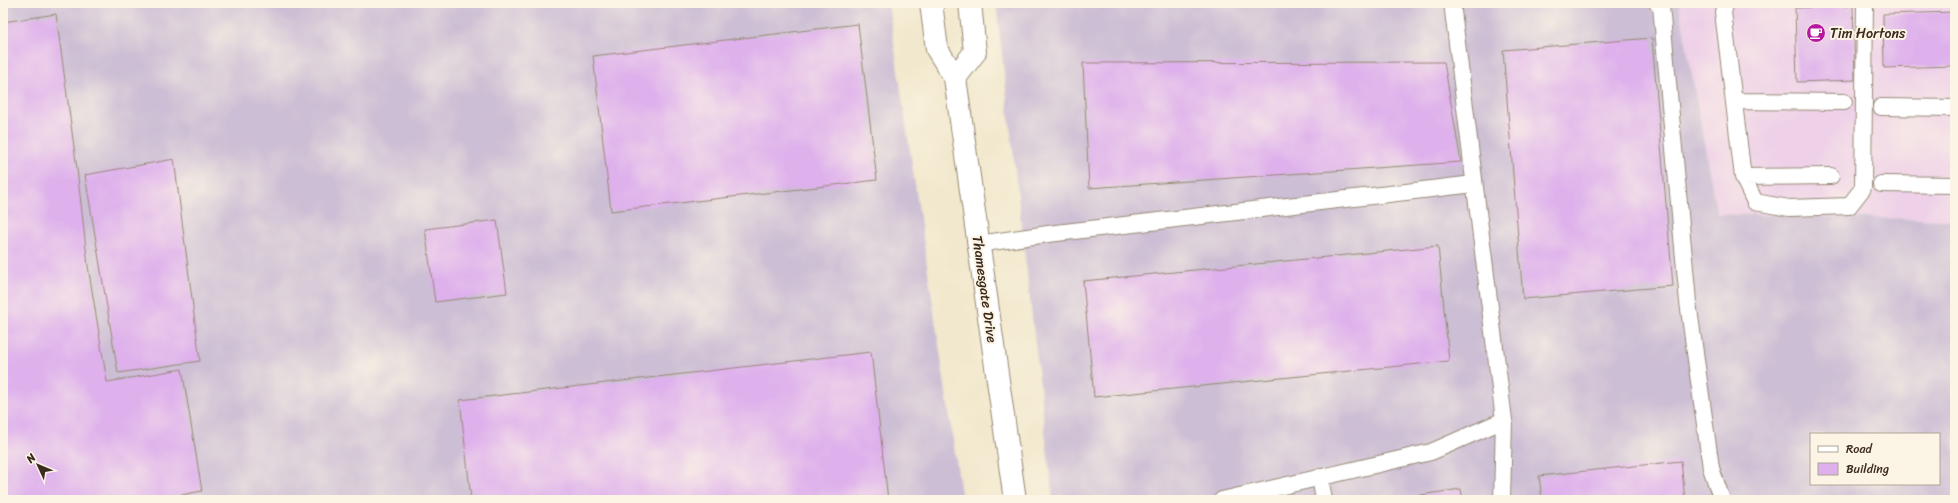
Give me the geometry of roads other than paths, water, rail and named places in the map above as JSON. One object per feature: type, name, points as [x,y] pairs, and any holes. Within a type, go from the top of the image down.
[{"type":"street","name":"Thamesgate Drive","points":[[931,3],[938,49],[955,78],[1015,500]]},
{"type":"street","points":[[955,78],[975,52],[970,3]]},
{"type":"lane","points":[[1452,3],[1504,420],[1502,500]]},
{"type":"lane","points":[[1657,3],[1661,6],[1662,14],[1689,310],[1711,468],[1722,500]]},
{"type":"lane","points":[[1726,3],[1723,12],[1743,177],[1755,202],[1789,208],[1849,206],[1863,188],[1865,3]]},
{"type":"lane","points":[[1734,101],[1844,102]]},
{"type":"lane","points":[[1881,107],[1955,108]]},
{"type":"lane","points":[[1743,177],[1831,176]]},
{"type":"lane","points":[[978,244],[1056,233],[1474,184]]},
{"type":"lane","points":[[1881,184],[1955,185]]},
{"type":"lane","points":[[1222,500],[1431,452],[1504,420]]},
{"type":"lane","points":[[1320,477],[1324,500]]},
{"type":"place","name":"Tim Hortons","points":[[1816,33]]}]
